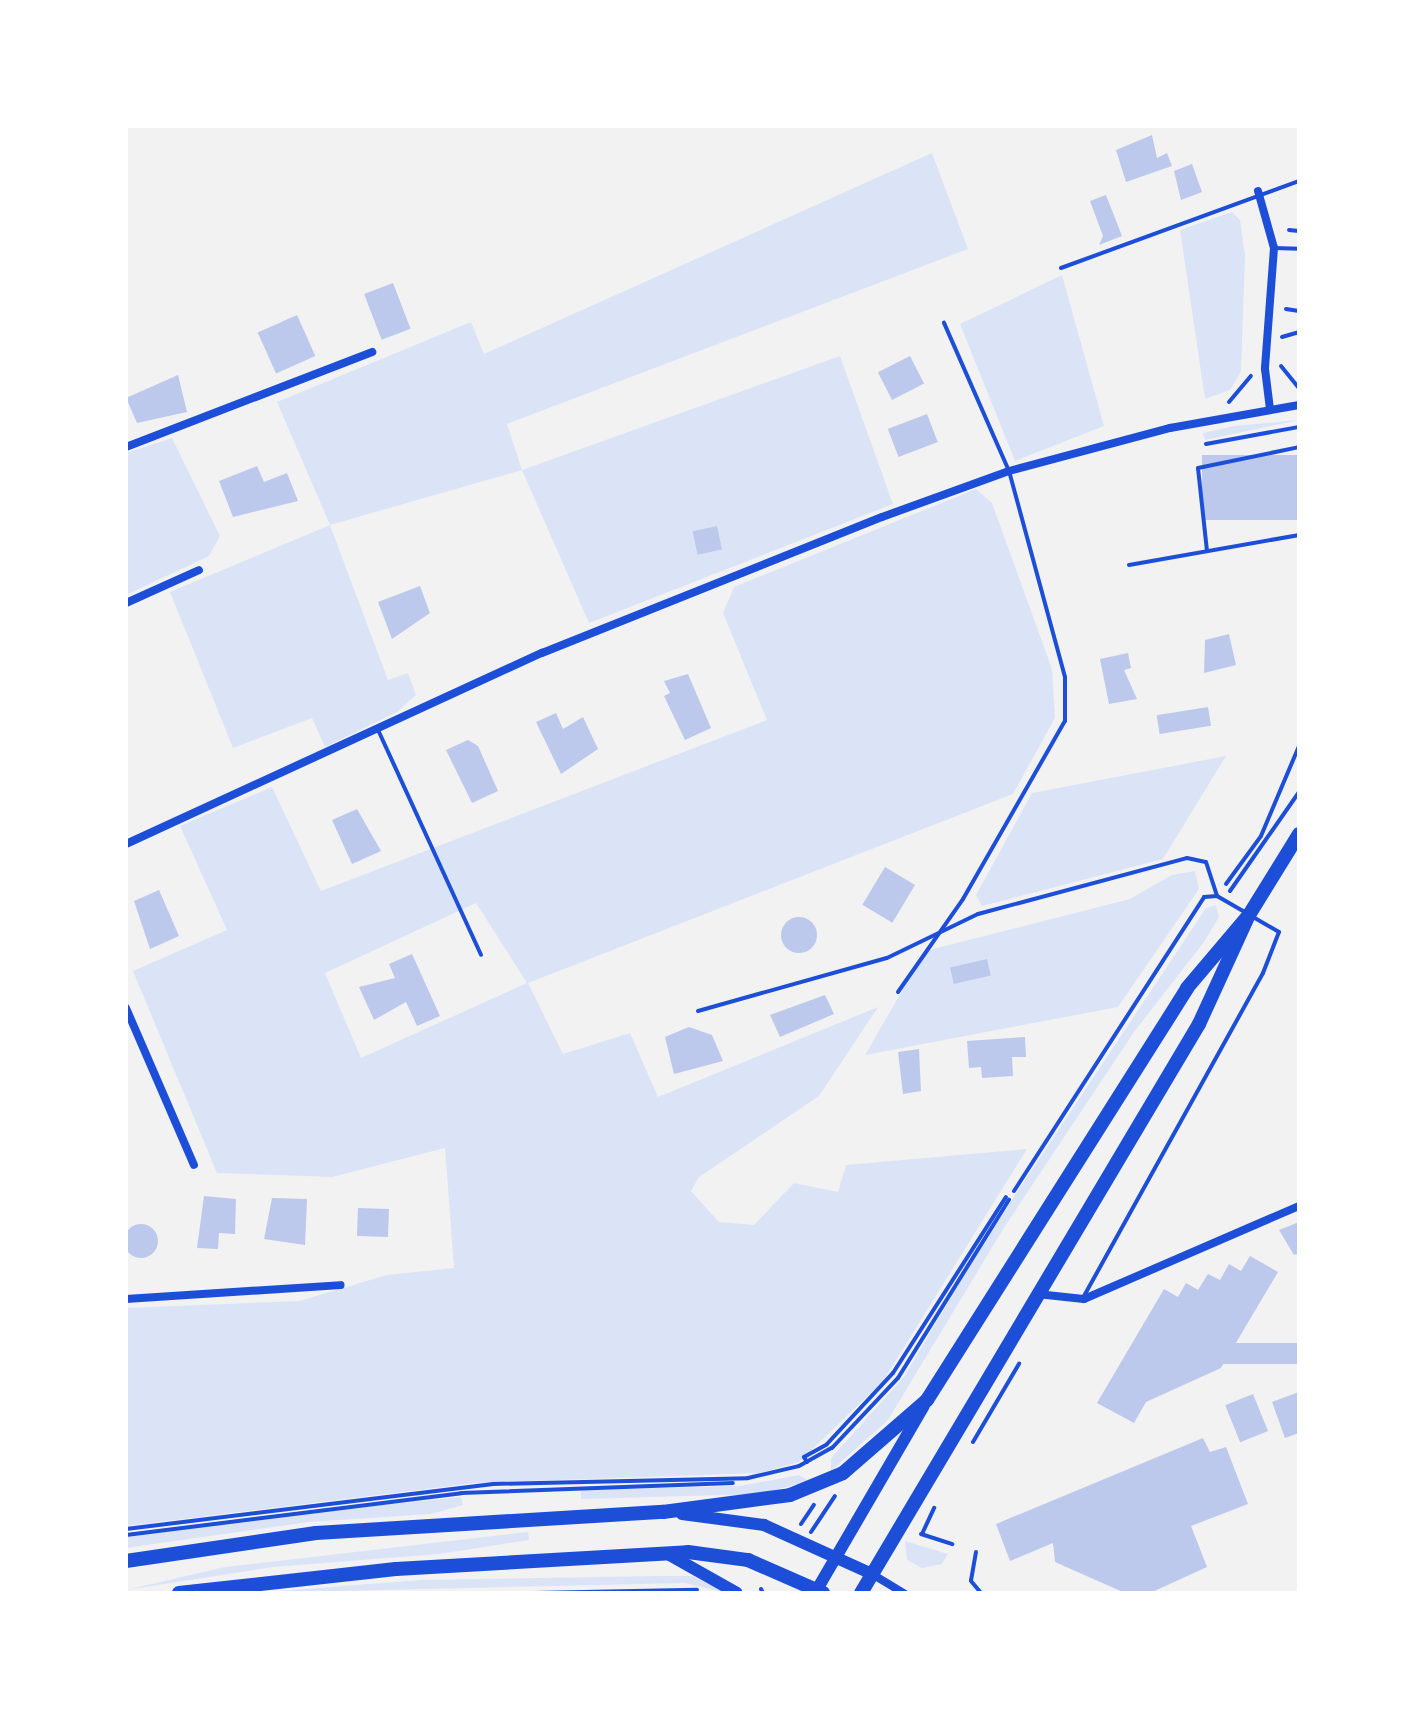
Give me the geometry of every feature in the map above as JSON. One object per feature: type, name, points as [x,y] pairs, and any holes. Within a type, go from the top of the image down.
[{"type":"main road","points":[[861,1593],[1199,1024],[1249,915],[1299,834]]},
{"type":"main road","points":[[179,1593],[266,1580],[666,1553],[740,1558],[818,1592],[927,1400],[1187,988],[1249,915]]},
{"type":"main road","points":[[126,1561],[316,1533],[663,1512],[818,1485],[867,1455],[927,1400]]},
{"type":"main road","points":[[663,1512],[764,1525],[872,1574]]},
{"type":"main road","points":[[666,1553],[737,1593]]},
{"type":"street","points":[[1258,191],[1274,248],[1265,369],[1270,409]]},
{"type":"street","points":[[126,447],[372,352]]},
{"type":"street","points":[[126,844],[379,732],[542,653],[1009,471],[1270,409],[1299,405]]},
{"type":"street","points":[[126,603],[199,570]]},
{"type":"street","points":[[126,1008],[194,1165]]},
{"type":"street","points":[[1037,1294],[1084,1299],[1299,1206]]},
{"type":"street","points":[[126,1299],[341,1285]]},
{"type":"street","points":[[872,1574],[904,1593]]},
{"type":"lane","points":[[1061,268],[1258,191],[1299,181]]},
{"type":"lane","points":[[1274,248],[1299,249]]},
{"type":"lane","points":[[898,992],[963,899],[1065,721],[1065,677],[1009,471],[944,323]]},
{"type":"lane","points":[[1207,551],[1198,468],[1299,447]]},
{"type":"lane","points":[[1129,565],[1299,535]]},
{"type":"lane","points":[[379,732],[481,955]]},
{"type":"lane","points":[[698,1011],[931,941],[978,914],[1196,857],[1206,862],[1217,896],[1279,932],[1263,973],[1084,1299]]},
{"type":"lane","points":[[1014,1191],[1198,906],[1217,896]]},
{"type":"path","points":[[1289,230],[1299,231]]},
{"type":"path","points":[[1286,309],[1299,311]]},
{"type":"path","points":[[1280,348],[1283,335],[1299,332]]},
{"type":"path","points":[[1280,358],[1299,388]]},
{"type":"path","points":[[1220,405],[1245,390],[1252,367]]},
{"type":"path","points":[[1206,444],[1299,427]]},
{"type":"path","points":[[1217,896],[1261,836],[1299,746]]},
{"type":"path","points":[[1224,899],[1299,792]]},
{"type":"path","points":[[126,1532],[461,1493],[753,1482],[809,1468],[807,1462],[846,1435],[898,1378],[1014,1191]]},
{"type":"path","points":[[834,1488],[838,1496]]},
{"type":"path","points":[[799,1526],[823,1493],[838,1496]]},
{"type":"path","points":[[812,1531],[838,1496]]},
{"type":"path","points":[[911,1530],[952,1544]]},
{"type":"path","points":[[976,1552],[971,1581],[981,1593]]},
{"type":"path","points":[[534,1593],[684,1586],[703,1593]]},
{"type":"shaded area","points":[[932,153],[968,249],[507,424],[522,470],[330,525],[277,402],[471,322],[484,354]]},
{"type":"shaded area","points":[[1232,212],[1240,220],[1245,255],[1241,372],[1230,390],[1205,399],[1180,230]]},
{"type":"shaded area","points":[[1062,275],[1104,426],[1015,461],[960,324]]},
{"type":"shaded area","points":[[840,356],[893,504],[589,623],[522,470]]},
{"type":"shaded area","points":[[1299,420],[1205,440],[1203,433],[1234,426]]},
{"type":"shaded area","points":[[172,438],[220,536],[209,556],[126,595],[126,453]]},
{"type":"shaded area","points":[[976,489],[992,503],[1052,669],[1055,718],[1013,794],[528,983],[563,1054],[630,1033],[658,1097],[878,1007],[819,1096],[699,1177],[691,1191],[719,1222],[754,1225],[794,1183],[838,1192],[846,1165],[1027,1149],[883,1381],[799,1462],[760,1473],[475,1483],[126,1526],[126,1308],[299,1301],[387,1275],[454,1268],[445,1148],[332,1177],[217,1173],[133,971],[227,930],[180,826],[272,787],[321,891],[767,720],[723,613],[734,587]],"holes":[[[476,903],[527,983],[361,1058],[325,973]]]},
{"type":"shaded area","points":[[330,525],[388,680],[408,673],[416,695],[397,712],[325,747],[312,718],[233,748],[170,592]]},
{"type":"shaded area","points":[[1226,756],[1163,859],[982,906],[976,895],[1032,793]]},
{"type":"shaded area","points":[[1195,871],[1199,889],[1118,1007],[865,1055],[925,951],[1130,899],[1172,875]]},
{"type":"shaded area","points":[[1216,905],[1219,917],[1204,942],[1134,1032],[1005,1226],[888,1420],[831,1471],[831,1458],[904,1377],[982,1245],[1206,908]]},
{"type":"shaded area","points":[[799,1475],[809,1481],[760,1494],[581,1499],[581,1490],[740,1486]]},
{"type":"shaded area","points":[[461,1497],[463,1505],[431,1514],[309,1522],[126,1548],[126,1537],[208,1523]]},
{"type":"shaded area","points":[[528,1532],[529,1540],[439,1554],[273,1567],[126,1590],[225,1567]]},
{"type":"shaded area","points":[[905,1541],[948,1554],[942,1564],[922,1568],[907,1560]]},
{"type":"shaded area","points":[[692,1576],[726,1593],[685,1583],[255,1593],[420,1580]]},
{"type":"building","points":[[1152,135],[1157,158],[1167,153],[1172,166],[1126,182],[1116,150]]},
{"type":"building","points":[[1192,164],[1202,192],[1181,200],[1174,171]]},
{"type":"building","points":[[1106,195],[1122,236],[1099,245],[1103,236],[1090,201]]},
{"type":"building","points":[[393,283],[411,329],[382,340],[364,294]]},
{"type":"building","points":[[297,315],[315,356],[276,374],[258,332]]},
{"type":"building","points":[[910,356],[924,384],[892,400],[878,372]]},
{"type":"building","points":[[178,375],[187,412],[137,423],[126,398]]},
{"type":"building","points":[[927,414],[938,442],[899,457],[888,429]]},
{"type":"building","points":[[1202,455],[1299,455],[1299,520],[1202,520]]},
{"type":"building","points":[[257,466],[264,482],[287,473],[298,501],[233,517],[219,481]]},
{"type":"building","points":[[717,526],[722,549],[698,555],[693,531]]},
{"type":"building","points":[[420,586],[430,613],[392,639],[378,602]]},
{"type":"building","points":[[1229,634],[1236,665],[1204,673],[1205,640]]},
{"type":"building","points":[[1128,653],[1131,668],[1124,670],[1137,699],[1109,704],[1100,659]]},
{"type":"building","points":[[688,674],[711,728],[685,740],[664,696],[670,693],[664,681]]},
{"type":"building","points":[[1208,707],[1211,726],[1160,734],[1157,715]]},
{"type":"building","points":[[556,713],[563,729],[583,717],[598,749],[561,774],[536,722]]},
{"type":"building","points":[[468,740],[478,746],[498,791],[472,803],[446,750]]},
{"type":"building","points":[[357,809],[381,851],[352,864],[332,820]]},
{"type":"building","points":[[885,867],[915,885],[892,923],[862,905]]},
{"type":"building","points":[[159,890],[179,936],[150,949],[134,901]]},
{"type":"building","points":[[799,917],[812,922],[817,935],[812,948],[799,953],[786,948],[781,935],[786,922]]},
{"type":"building","points":[[412,954],[440,1016],[417,1026],[406,1002],[374,1020],[359,987],[395,978],[389,964]]},
{"type":"building","points":[[987,959],[991,976],[954,984],[950,968]]},
{"type":"building","points":[[825,995],[834,1014],[780,1037],[770,1015]]},
{"type":"building","points":[[689,1027],[712,1035],[723,1061],[674,1074],[665,1037]]},
{"type":"building","points":[[1025,1037],[1026,1057],[1012,1057],[1013,1076],[982,1078],[981,1067],[969,1068],[967,1041]]},
{"type":"building","points":[[919,1049],[921,1091],[903,1094],[898,1052]]},
{"type":"building","points":[[204,1196],[236,1199],[235,1234],[219,1233],[218,1249],[197,1248]]},
{"type":"building","points":[[272,1198],[307,1199],[305,1245],[264,1239]]},
{"type":"building","points":[[358,1208],[389,1209],[388,1237],[357,1236]]},
{"type":"building","points":[[1299,1222],[1299,1253],[1294,1255],[1279,1230]]},
{"type":"building","points":[[141,1224],[153,1229],[158,1241],[153,1253],[141,1258],[129,1253],[124,1241],[129,1229]]},
{"type":"building","points":[[1250,1256],[1278,1272],[1221,1368],[1146,1402],[1134,1423],[1097,1403],[1164,1289],[1178,1297],[1186,1283],[1198,1290],[1208,1274],[1220,1280],[1229,1264],[1241,1271]]},
{"type":"building","points":[[1177,1343],[1299,1343],[1299,1364],[1177,1364]]},
{"type":"building","points":[[1299,1392],[1299,1433],[1285,1438],[1272,1402]]},
{"type":"building","points":[[1253,1394],[1268,1431],[1240,1442],[1225,1405]]},
{"type":"building","points":[[1203,1438],[1210,1452],[1226,1447],[1248,1504],[1191,1526],[1207,1567],[1150,1593],[1125,1593],[1055,1562],[1053,1543],[1010,1561],[996,1524]]}]
